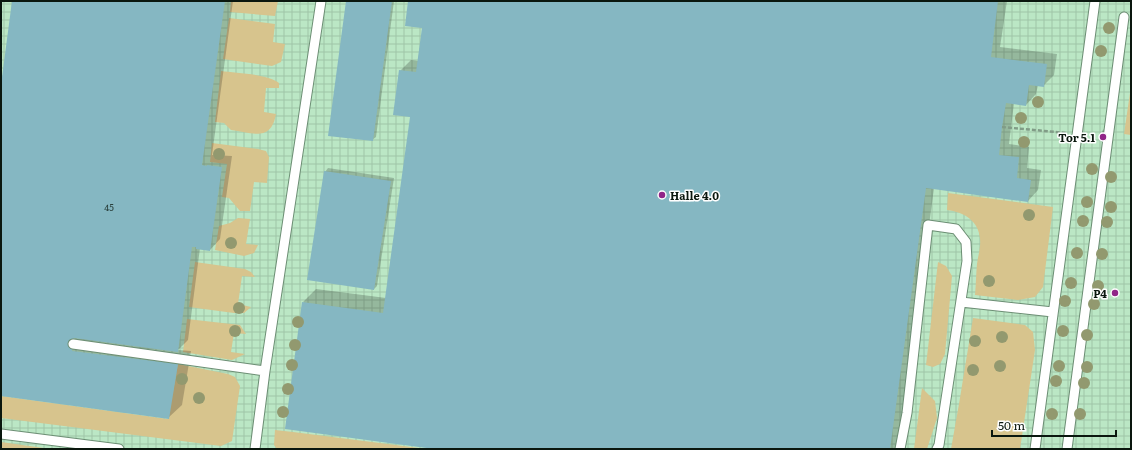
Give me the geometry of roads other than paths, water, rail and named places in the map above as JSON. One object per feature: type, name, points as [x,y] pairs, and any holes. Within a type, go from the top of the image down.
[{"type":"lane","points":[[255,449],[265,371],[321,1]]},
{"type":"lane","points":[[1035,449],[1095,1]]},
{"type":"lane","points":[[1067,449],[1124,17]]},
{"type":"lane","points":[[900,449],[907,413],[928,225],[956,229],[966,242],[967,261],[939,445],[937,449]]},
{"type":"lane","points":[[961,302],[1053,312]]},
{"type":"lane","points":[[73,344],[265,371]]},
{"type":"lane","points":[[1,434],[119,449]]},
{"type":"place","name":"Tor 5.1","points":[[1103,137]]},
{"type":"place","name":"Halle 4.0","points":[[662,195]]},
{"type":"place","name":"P4","points":[[1115,293]]}]
